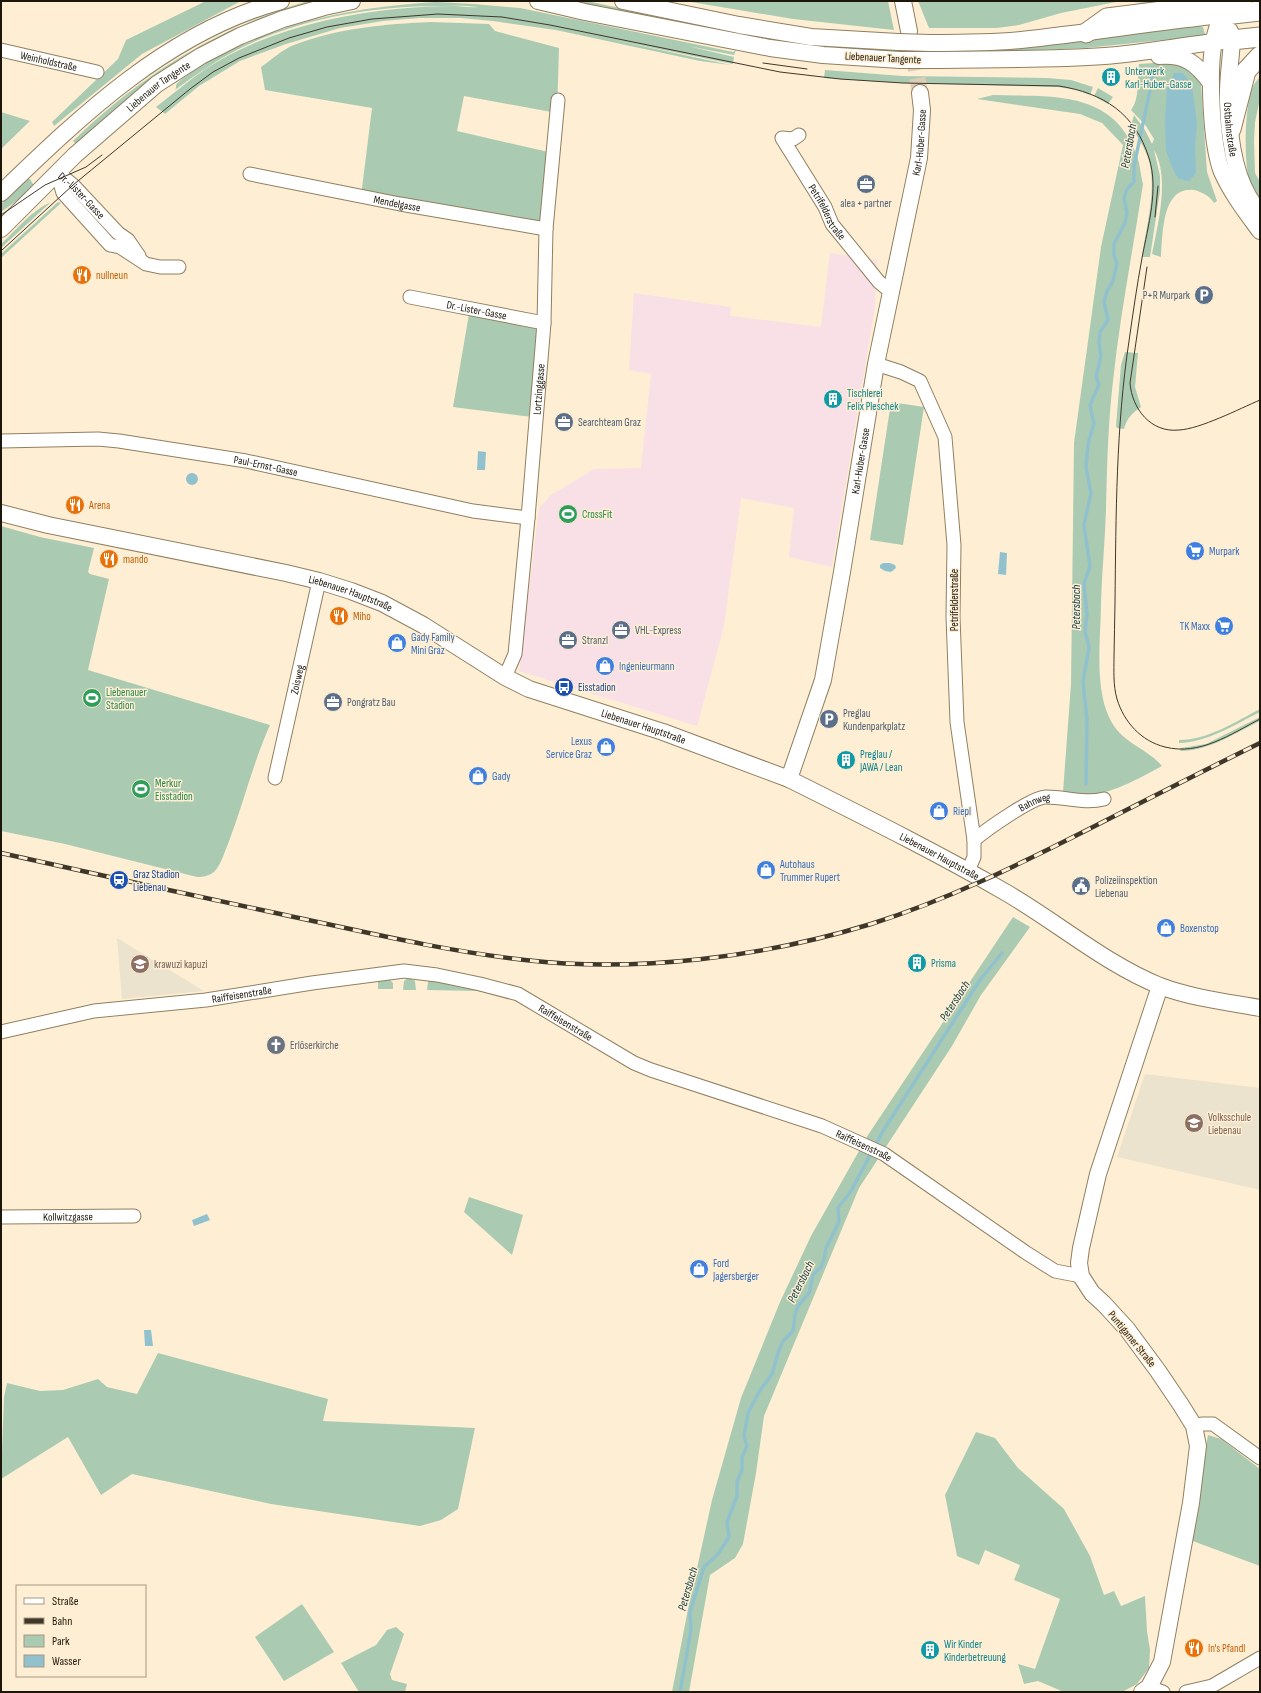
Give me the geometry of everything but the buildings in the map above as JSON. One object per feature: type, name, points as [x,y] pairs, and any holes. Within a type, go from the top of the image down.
[{"type":"highway","points":[[1086,32],[1107,18],[1242,1]]},
{"type":"highway","points":[[1222,15],[1260,11]]},
{"type":"highway","points":[[1223,41],[1260,37]]},
{"type":"highway","points":[[1231,129],[1245,75],[1260,56]]},
{"type":"main road","name":"Liebenauer Tangente","points":[[1,193],[69,128],[116,89],[165,53],[191,38],[235,17],[281,1]]},
{"type":"main road","name":"Liebenauer Tangente","points":[[1,229],[58,172],[113,121],[157,84],[201,56],[261,27],[324,7],[352,1]]},
{"type":"main road","name":"Liebenauer Tangente","points":[[538,1],[770,48],[823,55],[900,60],[1032,60],[1128,54],[1223,41]]},
{"type":"main road","name":"Liebenauer Tangente","points":[[623,1],[739,25],[811,37],[903,36],[930,42],[974,43],[1019,40],[1163,21],[1222,15]]},
{"type":"main road","points":[[903,36],[904,1]]},
{"type":"main road","points":[[1222,15],[1229,27],[1223,41]]},
{"type":"main road","name":"Ostbahnstraße","points":[[1223,41],[1211,83],[1217,152],[1222,170],[1234,196],[1260,231]]},
{"type":"main road","name":"Ostbahnstraße","points":[[1223,41],[1232,145],[1241,181],[1248,196],[1260,212]]},
{"type":"main road","points":[[1128,54],[1140,57],[1176,56],[1188,60],[1194,64],[1211,83]]},
{"type":"main road","name":"Karl-Huber-Gasse","points":[[789,779],[823,680],[876,364],[919,158],[922,110],[920,93]]},
{"type":"main road","points":[[41,155],[58,172]]},
{"type":"main road","name":"Liebenauer Hauptstraße","points":[[1,513],[48,525],[319,581],[382,603],[423,625],[506,677],[529,689],[663,732],[789,779],[968,870],[1105,956],[1160,986],[1196,997],[1260,1008]]},
{"type":"main road","name":"Puntigamer Straße","points":[[1151,1690],[1162,1662],[1191,1503],[1198,1446],[1194,1426],[1158,1371],[1127,1329],[1092,1293],[1081,1276],[1079,1263],[1098,1174],[1160,986]]},
{"type":"street","name":"Weinholdstraße","points":[[1,50],[97,72]]},
{"type":"street","name":"Lortzinggasse","points":[[506,677],[515,654],[528,518],[544,323],[546,229],[558,100]]},
{"type":"street","name":"Petrifelderstraße","points":[[799,135],[793,139],[782,138],[825,207],[832,224],[879,282],[891,292]]},
{"type":"street","name":"Dr.-Lister-Gasse","points":[[58,172],[73,185],[118,233],[128,240],[146,264],[160,268],[179,267]]},
{"type":"street","name":"Mendelgasse","points":[[250,174],[400,204],[546,229]]},
{"type":"street","name":"Dr.-Lister-Gasse","points":[[410,297],[544,323]]},
{"type":"street","name":"Petrifelderstraße","points":[[876,364],[901,372],[920,381],[945,437],[954,545],[953,617],[957,722],[974,840],[974,857],[968,870]]},
{"type":"street","name":"Paul-Ernst-Gasse","points":[[1,441],[98,439],[119,441],[246,461],[473,511],[528,518]]},
{"type":"street","name":"Zoisweg","points":[[275,778],[319,581]]},
{"type":"street","name":"Bahnweg","points":[[974,840],[1026,805],[1044,797],[1093,802],[1104,799]]},
{"type":"street","name":"Raiffeisenstraße","points":[[1,1032],[94,1011],[206,1000],[312,983],[404,972],[437,975],[480,984],[518,994],[634,1063],[645,1068],[822,1126],[884,1154],[1025,1252],[1055,1271],[1081,1276]]},
{"type":"street","name":"Kollwitzgasse","points":[[1,1217],[134,1216]]},
{"type":"street","points":[[1194,1426],[1213,1424],[1260,1458]]},
{"type":"street","points":[[1186,1692],[1212,1686],[1260,1658]]},
{"type":"shaded area","points":[[830,253],[877,260],[875,306],[832,567],[789,557],[794,508],[741,498],[724,626],[697,726],[519,671],[539,508],[551,495],[594,469],[641,468],[651,374],[629,370],[634,293],[731,307],[730,316],[821,327]]},
{"type":"shaded area","name":"krawuzi kapuzi","points":[[117,938],[204,991],[122,999]]},
{"type":"shaded area","name":"Volksschule Liebenau","points":[[1145,1074],[1260,1088],[1260,1190],[1117,1157]]},
{"type":"green space","points":[[206,1],[241,1],[142,54],[54,126],[52,122],[118,59],[126,40]]},
{"type":"green space","points":[[308,1],[320,1],[135,94],[114,110],[77,145],[73,141],[98,117],[125,95],[182,56],[243,25]]},
{"type":"green space","points":[[570,1],[587,1],[731,31],[818,44],[1195,25],[1203,27],[1205,34],[1203,36],[1085,48],[964,53],[878,53],[781,43]]},
{"type":"green space","points":[[685,1],[888,1],[894,30],[793,19]]},
{"type":"green space","points":[[918,1],[1120,1],[1061,13],[1019,25],[997,28],[929,28]]},
{"type":"green space","points":[[1123,1],[1171,1],[1146,3]]},
{"type":"green space","points":[[437,2],[520,8],[733,52],[736,50],[734,55],[688,46],[734,57],[733,64],[604,38],[731,65],[700,61],[556,30],[493,21],[460,18],[420,18],[383,21],[340,28],[286,44],[240,61],[199,86],[165,114],[156,107],[207,68],[250,45],[274,36],[323,21],[348,16],[396,9],[440,6],[410,7],[362,12],[315,21],[291,28],[237,50],[228,55],[192,77],[175,90],[178,82],[210,61],[246,43],[272,33],[325,17],[379,7]]},
{"type":"green space","points":[[431,22],[489,24],[495,31],[559,48],[557,113],[464,96],[457,131],[553,153],[546,229],[361,196],[372,108],[265,90],[261,67],[281,52],[294,45],[311,39],[362,28]]},
{"type":"green space","points":[[1169,62],[1180,64],[1188,68],[1195,74],[1201,84],[1207,172],[1217,201],[1214,203],[1206,195],[1194,190],[1183,191],[1175,196],[1166,214],[1161,257],[1152,254],[1162,187],[1159,161],[1154,150],[1160,176],[1160,191],[1150,257],[1142,257],[1150,209],[1152,184],[1149,161],[1131,125],[1134,115],[1145,130],[1152,144],[1154,139],[1146,126],[1131,110],[1136,100],[1139,64]]},
{"type":"green space","points":[[825,70],[902,76],[1047,78],[1071,80],[1093,87],[1090,95],[1077,90],[1058,87],[903,83],[824,78]]},
{"type":"green space","points":[[1260,76],[1260,99],[1255,122],[1254,141],[1255,173],[1260,182],[1260,199],[1251,184],[1248,174],[1246,143],[1250,95]]},
{"type":"green space","points":[[1098,88],[1113,97],[1108,104],[1094,96]]},
{"type":"green space","points":[[993,95],[1055,97],[1074,100],[1093,106],[1109,116],[1123,130],[1136,153],[1143,184],[1119,332],[1111,397],[1099,660],[1101,690],[1104,704],[1114,726],[1127,739],[1155,759],[1162,766],[1127,784],[1102,793],[1089,795],[1076,795],[1063,792],[1071,684],[1074,443],[1101,247],[1123,145],[1102,123],[1080,114],[977,99]]},
{"type":"green space","points":[[1,112],[30,121],[1,149]]},
{"type":"green space","points":[[26,179],[30,179],[34,186],[29,192],[1,212],[1,204]]},
{"type":"green space","points":[[51,202],[1,248],[1,244],[24,221],[37,210]]},
{"type":"green space","points":[[58,202],[61,203],[1,258],[1,254]]},
{"type":"green space","points":[[469,314],[531,324],[540,330],[532,417],[453,407]]},
{"type":"green space","points":[[1125,352],[1138,353],[1135,387],[1141,407],[1130,416],[1124,429],[1117,428],[1116,426],[1121,365]]},
{"type":"green space","points":[[891,402],[924,407],[903,545],[870,540]]},
{"type":"green space","name":"Liebenauer Stadion","points":[[1,526],[40,537],[94,548],[88,572],[90,574],[109,579],[88,670],[270,725],[258,754],[228,844],[219,866],[214,872],[206,876],[197,877],[65,844],[1,831]]},
{"type":"green space","points":[[1260,709],[1260,712],[1221,732],[1200,740],[1179,743],[1179,740],[1211,734]]},
{"type":"green space","points":[[1260,717],[1260,721],[1211,745],[1180,751],[1181,748],[1206,744]]},
{"type":"green space","points":[[1013,917],[1030,927],[981,995],[952,1046],[859,1188],[764,1416],[756,1473],[743,1544],[735,1558],[710,1575],[689,1692],[672,1692],[688,1609],[712,1500],[741,1398],[780,1302],[811,1236],[868,1135]]},
{"type":"green space","points":[[409,977],[415,981],[416,990],[403,990],[404,981]]},
{"type":"green space","points":[[389,979],[393,983],[393,989],[378,989],[378,982],[380,980]]},
{"type":"green space","points":[[430,980],[493,994],[477,991],[427,990],[428,982]]},
{"type":"green space","points":[[469,1197],[523,1215],[512,1255],[464,1212]]},
{"type":"green space","points":[[158,1353],[328,1399],[323,1421],[475,1428],[458,1509],[441,1520],[420,1526],[271,1504],[132,1474],[101,1495],[68,1437],[1,1479],[4,1397],[7,1383],[40,1391],[63,1390],[98,1379],[107,1387],[137,1394]]},
{"type":"green space","points":[[976,1432],[995,1438],[1018,1468],[1064,1509],[1090,1556],[1104,1595],[1114,1591],[1121,1606],[1145,1596],[1147,1631],[1150,1650],[1149,1668],[1137,1684],[1122,1692],[1064,1692],[1038,1681],[1024,1684],[1018,1664],[1035,1669],[1060,1599],[1014,1580],[1020,1565],[985,1550],[979,1565],[957,1556],[945,1495]]},
{"type":"green space","points":[[1208,1435],[1221,1439],[1260,1469],[1260,1566],[1190,1540]]},
{"type":"green space","points":[[302,1604],[334,1652],[284,1681],[255,1637]]},
{"type":"green space","points":[[396,1627],[404,1634],[390,1674],[392,1680],[407,1684],[405,1692],[359,1692],[341,1663],[376,1645],[387,1630]]},
{"type":"water","points":[[1174,73],[1183,73],[1192,86],[1197,124],[1195,147],[1196,173],[1189,181],[1179,179],[1174,172],[1166,151],[1165,120],[1167,88]]},
{"type":"water","points":[[478,451],[486,452],[485,470],[477,470]]},
{"type":"water","points":[[190,473],[194,473],[198,479],[194,485],[190,485],[186,481],[186,477]]},
{"type":"water","points":[[1000,552],[1007,553],[1006,575],[998,574]]},
{"type":"water","points":[[883,563],[890,563],[895,565],[896,568],[891,572],[885,571],[880,568],[880,565]]},
{"type":"water","points":[[207,1214],[210,1220],[194,1226],[192,1220]]},
{"type":"water","points":[[144,1330],[151,1330],[153,1346],[145,1346]]},
{"type":"waterway","name":"Petersbach","points":[[1086,784],[1087,720],[1083,682],[1089,647],[1085,632],[1087,614],[1084,584],[1090,566],[1084,525],[1091,493],[1086,468],[1089,440],[1094,424],[1090,405],[1099,384],[1096,377],[1101,356],[1099,342],[1100,332],[1108,320],[1104,302],[1107,291],[1113,281],[1117,263],[1114,255],[1114,244],[1125,223],[1127,213],[1124,198],[1127,189],[1134,182],[1134,166],[1152,81],[1152,68]]},
{"type":"waterway","name":"Petersbach","points":[[680,1692],[691,1630],[690,1612],[704,1567],[718,1554],[729,1537],[727,1522],[737,1496],[737,1482],[742,1470],[742,1457],[747,1446],[744,1436],[748,1413],[759,1392],[772,1374],[783,1341],[793,1331],[798,1306],[809,1293],[813,1275],[821,1267],[826,1248],[839,1222],[838,1208],[851,1191],[883,1131],[980,980],[1002,953]]},
{"type":"tunnel","points":[[909,31],[920,93]]},
{"type":"tram line","points":[[1,251],[73,185],[190,89],[213,72],[239,58],[289,38],[327,27],[372,19],[438,14],[502,17],[550,25],[780,72],[840,79],[903,83],[1059,86],[1090,94],[1115,108],[1126,117],[1135,129],[1143,142],[1149,158],[1153,182],[1152,208],[1137,289],[1121,406],[1116,504],[1114,650],[1114,683],[1117,699],[1129,723],[1141,735],[1156,744],[1178,749],[1191,749],[1215,742],[1260,719]]},
{"type":"tram line","points":[[763,63],[807,69]]},
{"type":"tram line","points":[[1,215],[45,185],[86,167],[102,155]]},
{"type":"tram line","points":[[1155,217],[1158,186]]},
{"type":"tram line","points":[[1147,267],[1130,383],[1132,393],[1139,410],[1145,417],[1160,428],[1179,430],[1188,429],[1220,418],[1260,400]]},
{"type":"railway","points":[[1,853],[178,892],[465,952],[568,964],[656,963],[744,953],[787,945],[830,936],[899,915],[955,893],[1036,856],[1260,743]]},
{"type":"place","name":"Unterwerk Karl-Huber-Gasse","points":[[1111,77]]},
{"type":"place","name":"alea + partner","points":[[866,184]]},
{"type":"place","name":"nullneun","points":[[82,275]]},
{"type":"place","name":"P+R Murpark","points":[[1204,295]]},
{"type":"place","name":"Tischlerei Felix Pleschek","points":[[833,399]]},
{"type":"place","name":"Searchteam Graz","points":[[564,422]]},
{"type":"place","name":"Arena","points":[[75,505]]},
{"type":"place","name":"CrossFit","points":[[568,514]]},
{"type":"place","name":"Murpark","points":[[1195,551]]},
{"type":"place","name":"mando","points":[[109,559]]},
{"type":"place","name":"Miho","points":[[339,616]]},
{"type":"place","name":"TK Maxx","points":[[1224,626]]},
{"type":"place","name":"VHL-Express","points":[[621,630]]},
{"type":"place","name":"Stranzl","points":[[568,640]]},
{"type":"place","name":"Gady Family Mini Graz","points":[[397,643]]},
{"type":"place","name":"Ingenieurmann","points":[[605,666]]},
{"type":"place","name":"Eisstadion","points":[[564,687]]},
{"type":"place","name":"Liebenauer Stadion","points":[[92,698]]},
{"type":"place","name":"Pongratz Bau","points":[[333,702]]},
{"type":"place","name":"Preglau Kundenparkplatz","points":[[829,719]]},
{"type":"place","name":"Lexus Service Graz","points":[[606,747]]},
{"type":"place","name":"Preglau / JAWA / Lean","points":[[846,760]]},
{"type":"place","name":"Gady","points":[[478,776]]},
{"type":"place","name":"Merkur Eisstadion","points":[[141,789]]},
{"type":"place","name":"Riepl","points":[[939,811]]},
{"type":"place","name":"Autohaus Trummer Rupert","points":[[766,870]]},
{"type":"place","name":"Graz Stadion Liebenau","points":[[119,880]]},
{"type":"place","name":"Polizeiinspektion Liebenau","points":[[1081,886]]},
{"type":"place","name":"Boxenstop","points":[[1166,928]]},
{"type":"place","name":"Prisma","points":[[917,963]]},
{"type":"place","name":"krawuzi kapuzi","points":[[140,964]]},
{"type":"place","name":"Erlöserkirche","points":[[276,1045]]},
{"type":"place","name":"Volksschule Liebenau","points":[[1194,1123]]},
{"type":"place","name":"Ford Jagersberger","points":[[699,1269]]},
{"type":"place","name":"In's Pfandl","points":[[1194,1648]]},
{"type":"place","name":"Wir Kinder Kinderbetreuung","points":[[930,1650]]}]
